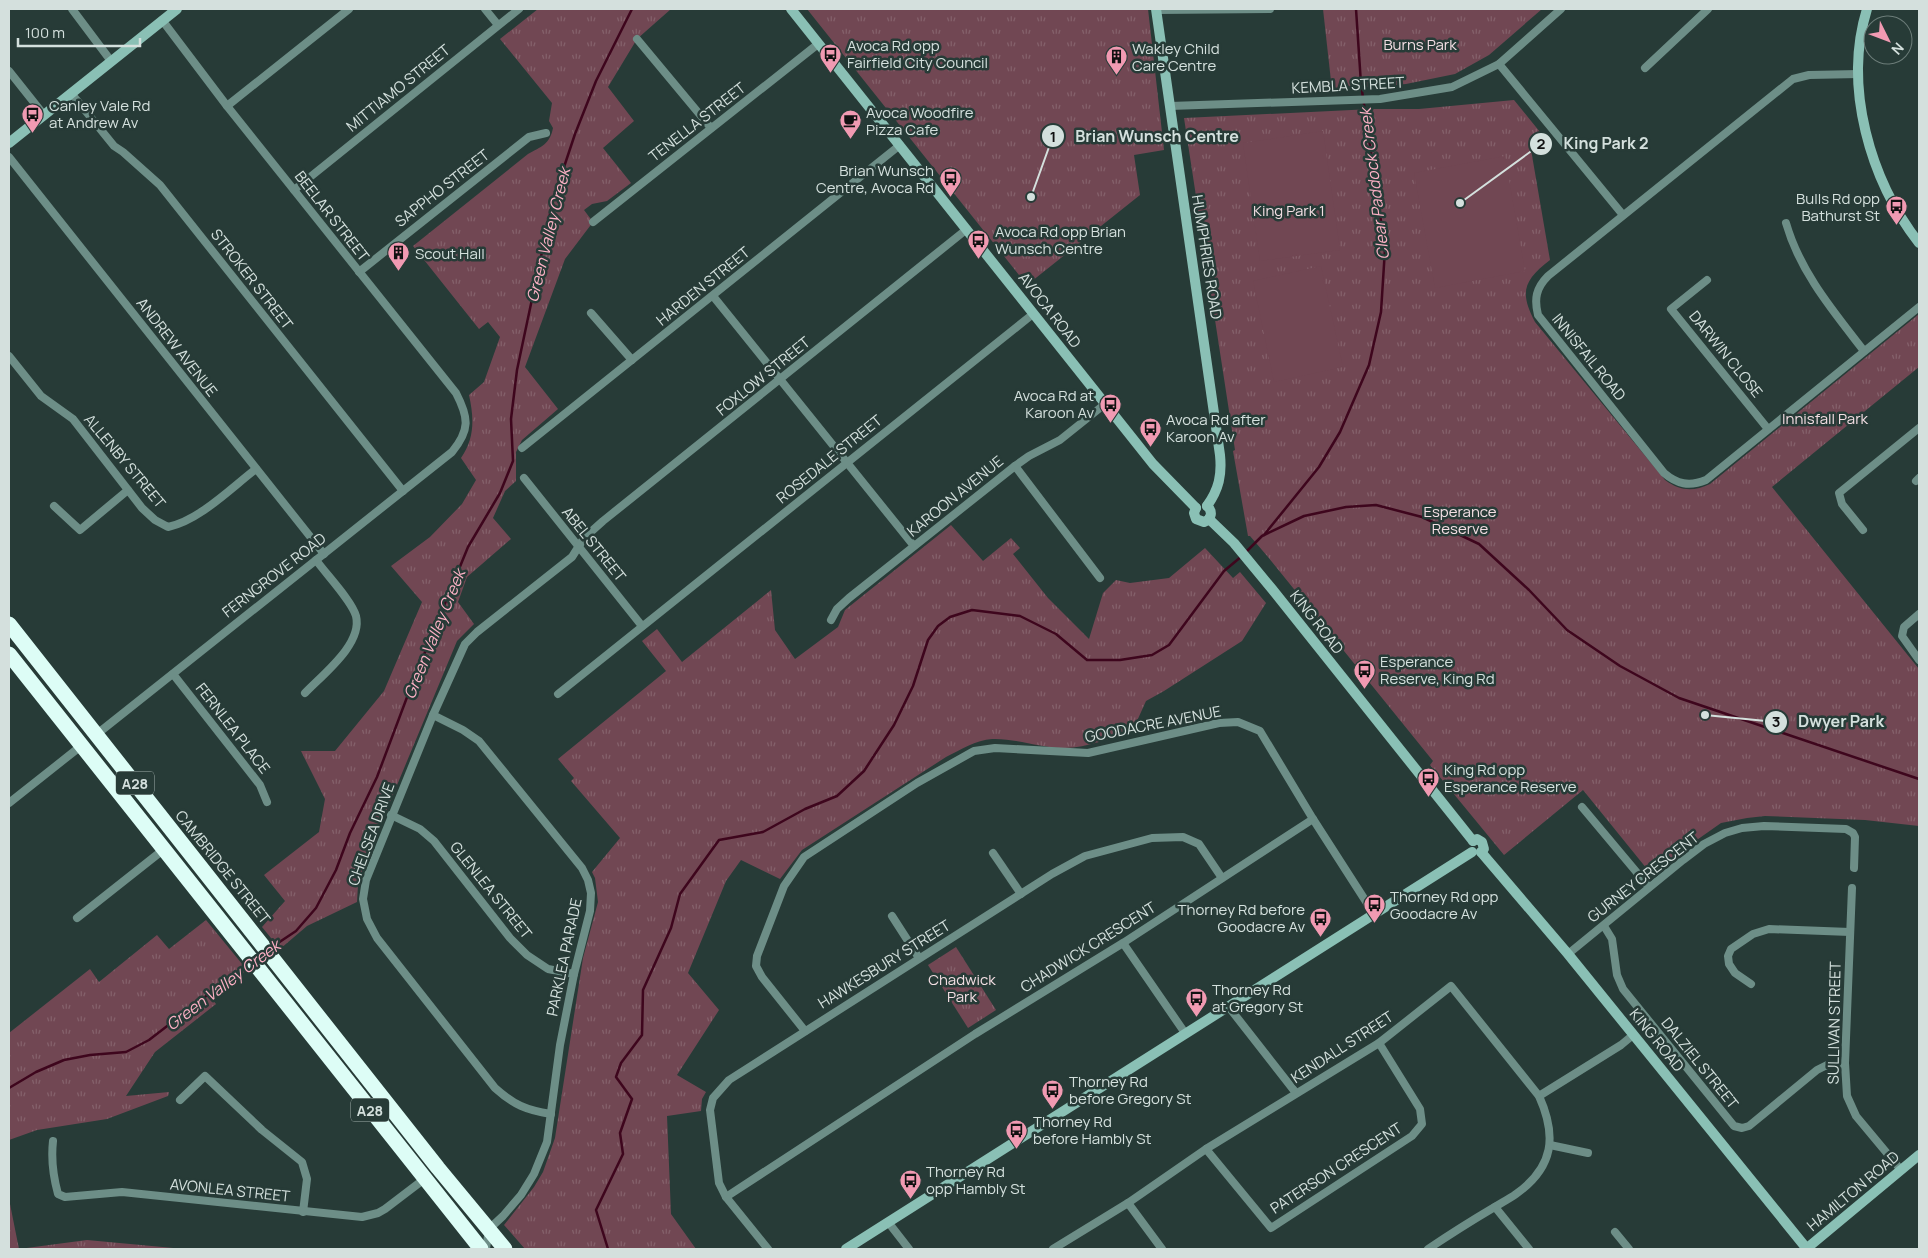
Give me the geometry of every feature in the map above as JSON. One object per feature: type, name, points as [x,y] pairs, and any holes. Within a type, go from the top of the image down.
[{"type":"highway","name":"CAMBRIDGE STREET","points":[[9,624],[438,1168],[505,1249]]},
{"type":"highway","name":"A28","points":[[9,654],[481,1249]]},
{"type":"main road","points":[[9,143],[177,9]]},
{"type":"main road","name":"AVOCA ROAD","points":[[791,9],[1153,464],[1201,507],[1194,513],[1196,519],[1201,522],[1209,519],[1234,543],[1250,562]]},
{"type":"main road","name":"HUMPHRIES ROAD","points":[[1156,9],[1220,454],[1221,477],[1215,495],[1201,507]]},
{"type":"main road","points":[[1867,9],[1860,52],[1860,101],[1871,150],[1895,207],[1919,243]]},
{"type":"main road","points":[[1201,507],[1211,512],[1209,519]]},
{"type":"main road","name":"KING ROAD","points":[[1250,562],[1475,848],[1568,954],[1807,1249]]},
{"type":"main road","points":[[846,1249],[1475,848]]},
{"type":"main road","name":"HAMILTON ROAD","points":[[1807,1249],[1919,1155]]},
{"type":"street","points":[[72,9],[112,61]]},
{"type":"street","points":[[227,106],[349,9]]},
{"type":"street","points":[[485,9],[498,25]]},
{"type":"street","name":"MITTIAMO STREET","points":[[294,190],[519,9]]},
{"type":"street","points":[[1156,9],[1270,9]]},
{"type":"street","name":"KEMBLA STREET","points":[[1170,106],[1380,99],[1415,95],[1452,87],[1499,64],[1561,9]]},
{"type":"street","points":[[1645,68],[1708,9]]},
{"type":"street","name":"BEELAR STREET","points":[[162,20],[227,106],[456,393],[463,407],[466,419],[464,434]]},
{"type":"street","points":[[637,39],[711,128]]},
{"type":"street","name":"TENELLA STREET","points":[[593,222],[818,44]]},
{"type":"street","points":[[1499,64],[1623,215]]},
{"type":"street","points":[[9,71],[44,115]]},
{"type":"street","name":"INNISFAIL ROAD","points":[[1859,74],[1809,75],[1793,79],[1540,284],[1535,305],[1538,315],[1664,473],[1673,481],[1692,484],[1706,480],[1919,307]]},
{"type":"street","name":"STROKER STREET","points":[[71,93],[114,146],[160,185],[403,491]]},
{"type":"street","name":"SAPPHO STREET","points":[[358,272],[529,137],[546,133]]},
{"type":"street","name":"HARDEN STREET","points":[[522,448],[900,145]]},
{"type":"street","name":"ANDREW AVENUE","points":[[9,157],[324,554]]},
{"type":"street","points":[[1786,223],[1792,242],[1813,283],[1826,303],[1864,351]]},
{"type":"street","name":"FOXLOW STREET","points":[[578,547],[584,538],[602,521],[967,230]]},
{"type":"street","name":"DARWIN CLOSE","points":[[1707,280],[1671,309],[1768,429]]},
{"type":"street","points":[[713,296],[914,546]]},
{"type":"street","points":[[591,312],[632,360]]},
{"type":"street","name":"ROSEDALE STREET","points":[[558,694],[1034,314]]},
{"type":"street","name":"ALLENBY STREET","points":[[9,356],[41,396],[73,419],[142,508],[155,520],[168,527],[181,524],[194,517],[256,468]]},
{"type":"street","name":"KAROON AVENUE","points":[[831,620],[837,609],[849,598],[1015,466],[1034,453],[1060,440],[1105,404]]},
{"type":"street","points":[[1863,530],[1842,504],[1839,493],[1919,428]]},
{"type":"street","name":"FERNGROVE ROAD","points":[[97,734],[452,452],[464,434]]},
{"type":"street","points":[[1015,466],[1100,578]]},
{"type":"street","name":"ABEL STREET","points":[[524,478],[642,626]]},
{"type":"street","points":[[54,506],[80,530],[128,490]]},
{"type":"street","name":"CHELSEA DRIVE","points":[[551,1114],[528,1110],[508,1100],[495,1088],[377,938],[366,919],[363,899],[366,880],[391,815],[432,715],[466,644],[477,632],[572,557],[578,547]]},
{"type":"street","points":[[305,693],[343,653],[353,640],[357,628],[356,615],[316,560]]},
{"type":"street","points":[[1919,614],[1907,624],[1902,632],[1904,641],[1919,660]]},
{"type":"street","name":"FERNLEA PLACE","points":[[173,674],[260,785],[267,802]]},
{"type":"street","name":"PARKLEA PARADE","points":[[432,715],[463,730],[479,742],[582,868],[588,880],[591,894],[590,911],[574,974],[560,1045],[547,1142],[534,1174],[521,1195],[504,1216],[489,1229]]},
{"type":"street","name":"GOODACRE AVENUE","points":[[805,1031],[755,966],[757,956],[787,879],[804,857],[917,783],[974,751],[995,748],[1088,753],[1219,723],[1238,722],[1260,730],[1374,914]]},
{"type":"street","points":[[9,803],[81,746]]},
{"type":"street","points":[[1582,807],[1649,887]]},
{"type":"street","name":"GLENLEA STREET","points":[[391,815],[420,829],[434,841],[510,938],[527,955],[548,969],[574,974]]},
{"type":"street","name":"CHADWICK CRESCENT","points":[[726,1197],[975,1034],[1123,943],[1314,819]]},
{"type":"street","name":"GURNEY CRESCENT","points":[[1568,954],[1704,844],[1733,831],[1764,826],[1850,830],[1854,837],[1854,868]]},
{"type":"street","name":"HAWKESBURY STREET","points":[[768,1249],[726,1197],[719,1183],[710,1115],[713,1098],[728,1080],[1052,874],[1085,856],[1152,838],[1183,837],[1199,844],[1222,878]]},
{"type":"street","points":[[77,918],[163,850]]},
{"type":"street","points":[[993,853],[1021,894]]},
{"type":"street","name":"SULLIVAN STREET","points":[[1852,888],[1845,1064],[1847,1096],[1856,1116],[1901,1170]]},
{"type":"street","points":[[892,916],[920,958]]},
{"type":"street","name":"DALZIEL STREET","points":[[1604,926],[1612,939],[1617,975],[1623,989],[1734,1126],[1742,1128],[1749,1126],[1817,1070],[1827,1065],[1845,1064]]},
{"type":"street","points":[[1751,984],[1735,973],[1728,964],[1728,956],[1731,949],[1753,934],[1769,929],[1850,932]]},
{"type":"street","points":[[1123,943],[1185,1034]]},
{"type":"street","name":"KENDALL STREET","points":[[1053,1249],[1128,1203],[1206,1149],[1379,1042],[1451,986],[1539,1096]]},
{"type":"street","points":[[1228,1006],[1296,1093]]},
{"type":"street","points":[[1428,1249],[1516,1194],[1530,1183],[1543,1166],[1550,1145],[1550,1128],[1547,1113],[1539,1096],[1621,1045],[1633,1035]]},
{"type":"street","name":"PATERSON CRESCENT","points":[[1206,1149],[1270,1228],[1412,1136],[1422,1124],[1420,1109],[1379,1042]]},
{"type":"street","points":[[180,1100],[205,1076],[262,1130],[298,1157],[304,1166],[307,1179],[303,1212]]},
{"type":"street","name":"AVONLEA STREET","points":[[53,1141],[51,1158],[55,1184],[58,1194],[62,1196],[76,1197],[122,1192],[354,1218],[370,1216],[384,1209],[438,1168]]},
{"type":"street","points":[[1550,1145],[1588,1153]]},
{"type":"street","points":[[1128,1203],[1162,1249]]},
{"type":"street","points":[[1495,1206],[1529,1249]]},
{"type":"street","points":[[888,1222],[909,1249]]},
{"type":"street","points":[[486,1249],[489,1229]]},
{"type":"street","points":[[1615,1232],[1629,1249]]},
{"type":"green space","points":[[538,9],[671,9],[637,39],[608,87],[634,121],[603,148],[631,183],[607,201],[592,204],[584,210],[593,222],[565,259],[525,367],[558,409],[522,440],[516,452],[516,481],[505,491],[493,518],[511,539],[467,577],[458,602],[474,624],[457,641],[365,862],[358,885],[357,902],[307,926],[280,949],[262,927],[285,901],[264,875],[319,832],[325,799],[301,751],[335,751],[384,691],[422,602],[391,566],[430,537],[462,504],[476,480],[461,458],[469,443],[472,428],[469,395],[484,382],[500,337],[488,322],[479,329],[413,246],[550,138],[553,128],[549,121],[552,103],[500,39]]},
{"type":"green space","points":[[807,9],[1148,9],[1164,150],[1134,155],[1140,195],[1027,285]]},
{"type":"green space","name":"Burns Park","points":[[1323,9],[1542,9],[1489,55],[1455,74],[1406,84],[1332,90]]},
{"type":"green space","points":[[1514,100],[1544,137],[1529,138],[1550,260],[1534,274],[1527,287],[1526,294],[1530,312],[1535,322],[1665,480],[1671,484],[1681,488],[1692,489],[1710,484],[1919,314],[1919,367],[1772,487],[1919,669],[1919,826],[1865,820],[1765,816],[1747,818],[1721,823],[1657,868],[1647,869],[1583,790],[1504,855],[1430,765],[1433,761],[1268,557],[1248,536],[1233,451],[1235,450],[1184,118],[1372,109],[1419,109]]},
{"type":"green space","name":"King Park 1","points":[[1323,131],[1340,250],[1260,261],[1243,143]]},
{"type":"green space","points":[[1505,156],[1525,271],[1435,288],[1414,173]]},
{"type":"green space","points":[[1321,266],[1343,367],[1274,382],[1253,281]]},
{"type":"green space","points":[[951,525],[983,561],[1011,538],[1020,548],[1013,554],[1048,598],[1089,639],[1103,593],[1116,580],[1130,583],[1169,578],[1205,548],[1233,578],[1240,572],[1266,603],[1242,641],[1146,701],[1132,732],[1073,748],[1056,748],[1001,739],[980,741],[946,757],[802,850],[780,879],[741,860],[726,881],[688,973],[719,1010],[677,1075],[706,1092],[702,1099],[701,1111],[667,1116],[671,1214],[696,1249],[525,1249],[504,1225],[534,1187],[543,1172],[555,1138],[583,958],[598,902],[595,878],[592,872],[620,838],[571,781],[574,778],[558,759],[666,671],[642,641],[657,629],[682,662],[771,590],[775,630],[795,659],[838,627],[845,610]]},
{"type":"green space","points":[[206,920],[247,970],[211,998],[216,1004],[155,1052],[126,1096],[169,1092],[168,1096],[107,1119],[37,1130],[9,1140],[9,1033],[90,969],[99,982],[157,935],[169,949]]},
{"type":"green space","name":"Chadwick Park","points":[[956,947],[996,1010],[968,1028],[928,965]]},
{"type":"green space","points":[[9,1199],[19,1249],[9,1249]]},
{"type":"green space","points":[[87,1240],[184,1249],[19,1249]]},
{"type":"waterway","name":"Green Valley Creek","points":[[272,947],[296,931],[316,908],[336,870],[350,833],[377,777],[412,684],[468,547],[500,493],[513,461],[511,419],[517,370],[553,200],[575,134],[596,81],[632,9]]},
{"type":"waterway","name":"Clear Paddock Creek","points":[[1264,535],[1319,467],[1340,432],[1369,365],[1381,312],[1385,249],[1361,84],[1356,9]]},
{"type":"waterway","points":[[1246,552],[1262,536],[1304,516],[1346,507],[1376,505],[1422,517],[1479,544],[1529,590],[1567,630],[1620,666],[1679,698],[1919,779]]},
{"type":"waterway","points":[[608,1249],[596,1210],[623,1154],[620,1133],[632,1099],[616,1077],[621,1063],[642,1035],[643,990],[671,928],[680,894],[719,840],[763,832],[805,809],[837,796],[864,771],[894,725],[913,686],[928,640],[938,626],[950,617],[972,610],[1020,616],[1056,634],[1087,660],[1120,660],[1152,655],[1169,645],[1224,571],[1242,556]]},
{"type":"waterway","name":"Green Valley Creek","points":[[9,1088],[36,1072],[64,1060],[90,1055],[126,1052],[149,1040],[249,963]]},
{"type":"place","name":"Avoca Rd opp Fairfield City Council","points":[[831,73]]},
{"type":"place","name":"Wakley Child Care Centre","points":[[1116,76]]},
{"type":"place","name":"Canley Vale Rd at Andrew Av","points":[[33,133]]},
{"type":"place","name":"Avoca Woodfire Pizza Cafe","points":[[850,140]]},
{"type":"place","name":"Brian Wunsch Centre","points":[[1031,197]]},
{"type":"place","name":"Brian Wunsch Centre, Avoca Rd","points":[[950,198]]},
{"type":"place","name":"King Park 2","points":[[1460,203]]},
{"type":"place","name":"Bulls Rd opp Bathurst St","points":[[1896,226]]},
{"type":"place","name":"Avoca Rd opp Brian Wunsch Centre","points":[[979,259]]},
{"type":"place","name":"Scout Hall","points":[[399,272]]},
{"type":"place","name":"Avoca Rd at Karoon Av","points":[[1110,423]]},
{"type":"place","name":"Avoca Rd after Karoon Av","points":[[1150,447]]},
{"type":"place","name":"Esperance Reserve, King Rd","points":[[1364,689]]},
{"type":"place","name":"Dwyer Park","points":[[1705,715]]},
{"type":"place","name":"King Rd opp Esperance Reserve","points":[[1428,797]]},
{"type":"place","name":"Thorney Rd opp Goodacre Av","points":[[1374,924]]},
{"type":"place","name":"Thorney Rd before Goodacre Av","points":[[1321,937]]},
{"type":"place","name":"Thorney Rd at Gregory St","points":[[1196,1017]]},
{"type":"place","name":"Thorney Rd before Gregory St","points":[[1053,1109]]},
{"type":"place","name":"Thorney Rd before Hambly St","points":[[1017,1149]]},
{"type":"place","name":"Thorney Rd opp Hambly St","points":[[910,1199]]},
{"type":"park label","name":"Innisfall Park","points":[[1825,418]]},
{"type":"park label","name":"Esperance Reserve","points":[[1460,520]]}]
